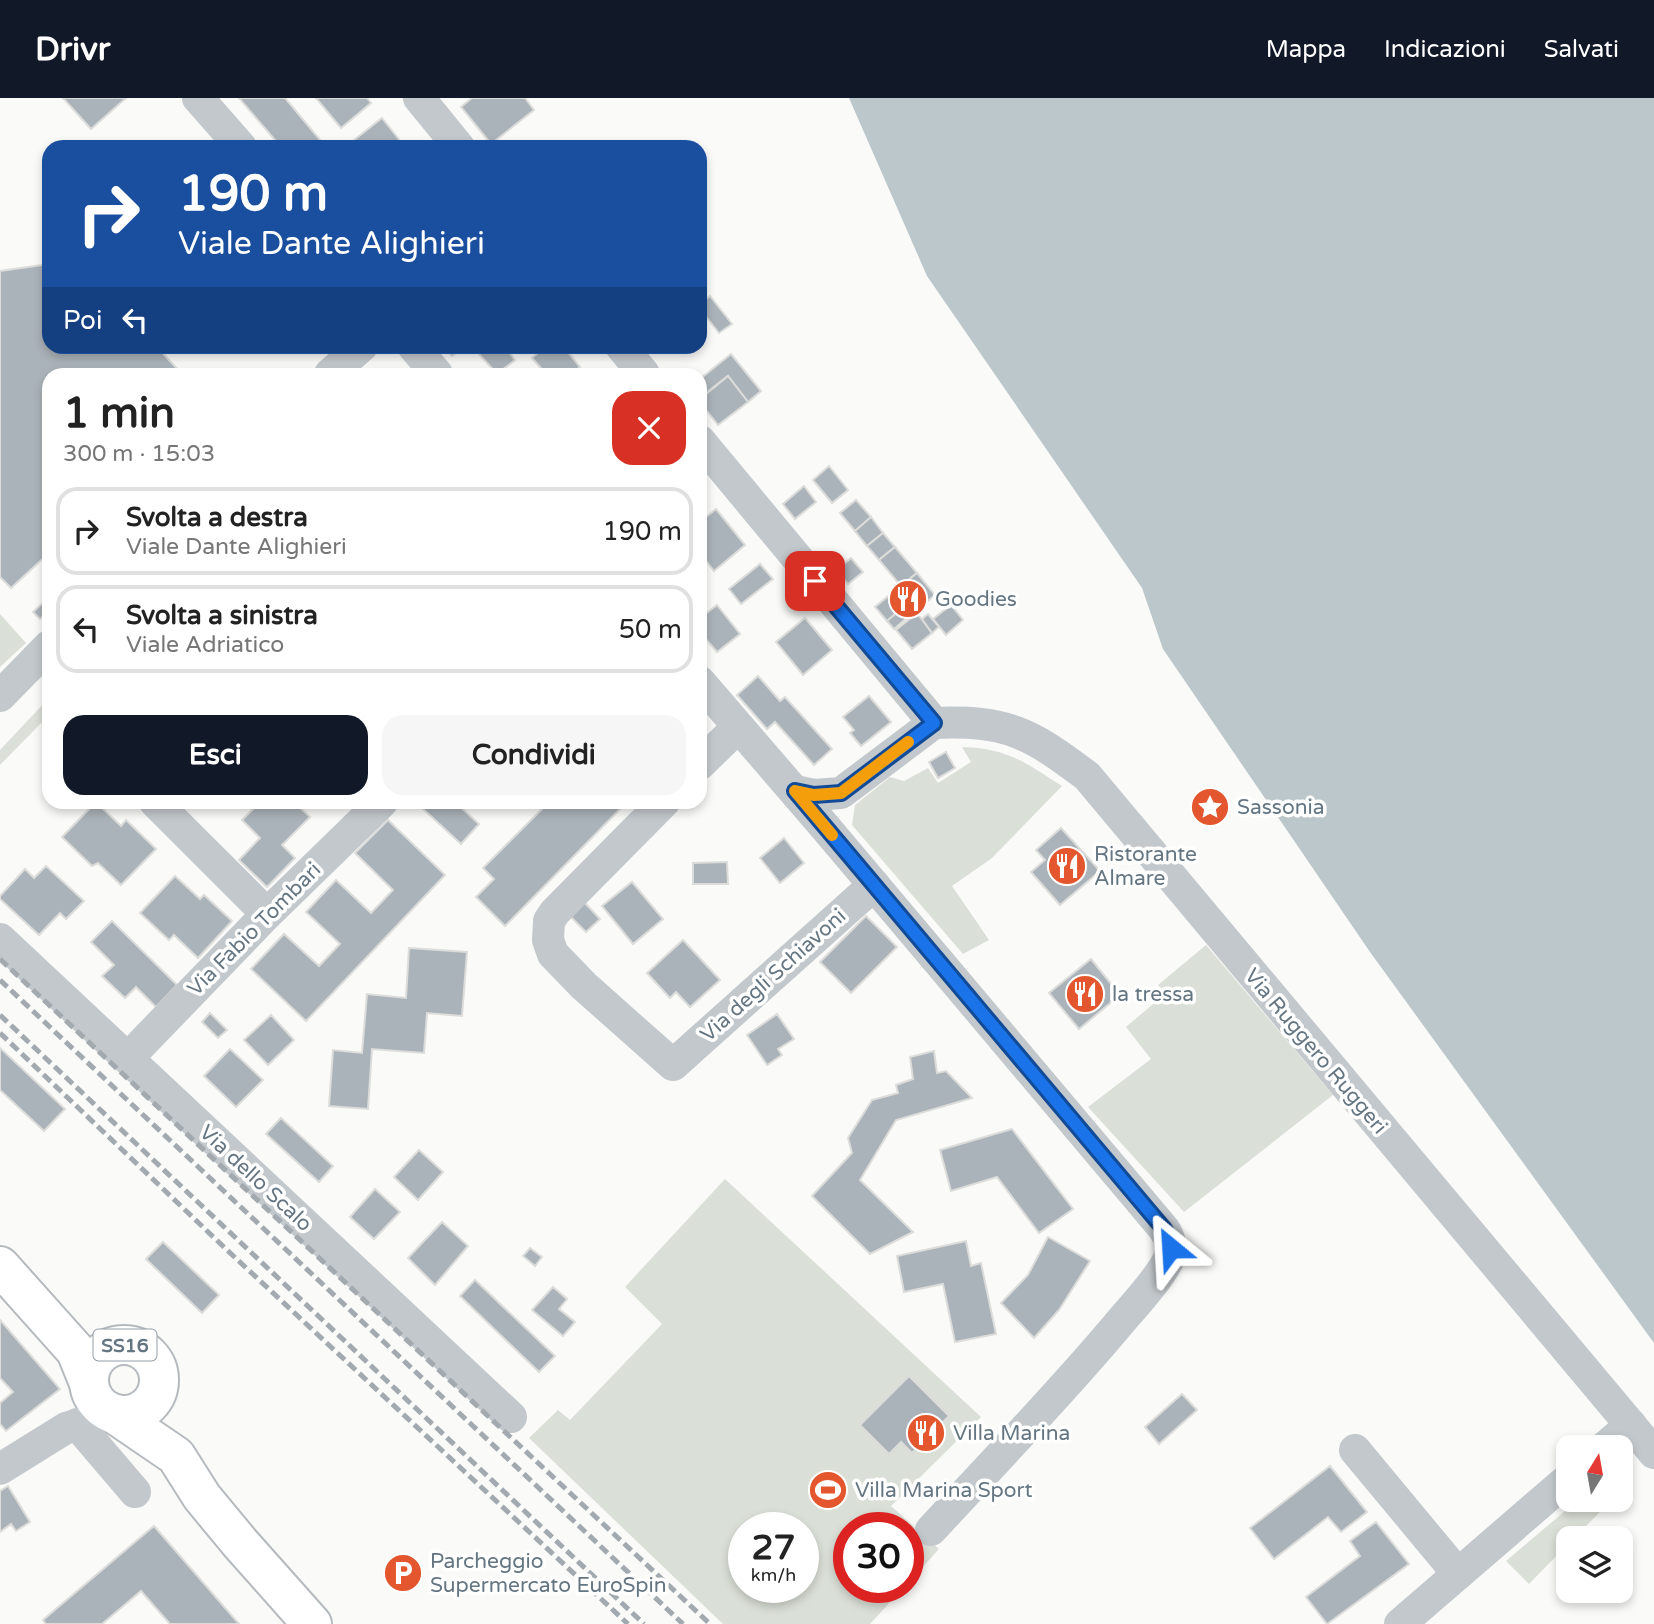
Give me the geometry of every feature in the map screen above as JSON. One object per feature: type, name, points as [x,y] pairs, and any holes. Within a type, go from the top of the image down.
[{"type":"main road","name":"SS16","points":[[0,1266],[76,1351],[96,1406],[176,1456],[217,1515],[312,1624]]},
{"type":"main road","name":"SS16","points":[[27,1295],[115,1346],[135,1346],[151,1357],[159,1376],[158,1392],[167,1406],[176,1456]]},
{"type":"main road","name":"SS16","points":[[96,1406],[92,1364],[98,1356],[115,1346]]},
{"type":"main road","points":[[96,1406],[122,1415],[141,1410],[158,1392]]},
{"type":"street","points":[[198,98],[235,140]]},
{"type":"street","points":[[419,98],[453,140]]},
{"type":"street","points":[[337,368],[353,354]]},
{"type":"street","points":[[420,354],[432,368]]},
{"type":"street","points":[[628,354],[639,368]]},
{"type":"street","points":[[707,449],[934,723],[841,793],[814,795],[795,791]]},
{"type":"street","points":[[0,696],[42,653]]},
{"type":"street","points":[[707,690],[1164,1229],[1170,1244],[1167,1264],[1101,1344],[930,1530]]},
{"type":"street","name":"Via Ruggero Ruggeri","points":[[934,723],[988,724],[1018,733],[1049,747],[1087,776],[1654,1453]]},
{"type":"street","points":[[707,757],[738,727]]},
{"type":"street","points":[[162,809],[267,914]]},
{"type":"street","name":"Via Fabio Tombari","points":[[128,1058],[267,914],[375,809]]},
{"type":"street","name":"Via degli Schiavoni","points":[[657,809],[555,912],[549,921],[548,940],[553,954],[584,986],[673,1065],[874,885]]},
{"type":"street","name":"Via dello Scalo","points":[[0,939],[511,1417]]},
{"type":"street","points":[[0,1469],[96,1406],[135,1492]]},
{"type":"street","points":[[1619,1435],[1630,1425]]},
{"type":"street","points":[[1355,1450],[1458,1574]]},
{"type":"street","points":[[1400,1624],[1556,1489]]},
{"type":"shaded area","points":[[849,98],[1654,98],[1654,1343],[1370,952],[1163,649],[1142,588],[927,276]]},
{"type":"shaded area","points":[[0,614],[26,643],[0,667]]},
{"type":"shaded area","points":[[42,705],[42,722],[0,765],[0,750]]},
{"type":"shaded area","points":[[962,747],[992,750],[1015,758],[1062,786],[992,858],[952,886],[989,940],[963,954],[852,825],[855,805],[890,777],[904,781],[928,768],[938,783],[971,762]]},
{"type":"shaded area","points":[[1206,945],[1333,1095],[1184,1212],[1088,1107],[1151,1059],[1126,1027],[1165,994],[1158,985]]},
{"type":"shaded area","points":[[725,1179],[981,1417],[891,1506],[898,1512],[833,1512],[833,1603],[889,1603],[870,1624],[723,1624],[529,1438],[558,1410],[570,1420],[662,1324],[625,1287]]},
{"type":"shaded area","points":[[1564,1512],[1600,1512],[1586,1526],[1556,1526],[1556,1556],[1529,1584],[1506,1561]]},
{"type":"shaded area","points":[[924,1536],[939,1549],[924,1565]]},
{"type":"building","points":[[63,98],[126,98],[91,129]]},
{"type":"building","points":[[239,98],[285,98],[320,140],[275,140]]},
{"type":"building","points":[[316,98],[367,98],[371,103],[341,128]]},
{"type":"building","points":[[472,98],[525,98],[534,110],[496,140],[488,140],[461,107]]},
{"type":"building","points":[[382,118],[399,140],[354,140]]},
{"type":"building","points":[[42,265],[42,354],[163,354],[176,368],[42,368],[42,559],[11,588],[0,577],[0,271]]},
{"type":"building","points":[[710,296],[732,324],[719,333],[707,318],[707,298]]},
{"type":"building","points":[[479,354],[510,354],[515,360],[505,368],[492,368]]},
{"type":"building","points":[[537,354],[569,354],[580,367],[541,368],[532,358]]},
{"type":"building","points":[[731,354],[761,391],[748,402],[728,376],[707,392],[707,373]]},
{"type":"building","points":[[728,376],[748,402],[718,425],[707,411],[707,393]]},
{"type":"building","points":[[829,466],[848,490],[832,503],[813,480]]},
{"type":"building","points":[[804,486],[816,502],[795,519],[783,504]]},
{"type":"building","points":[[856,500],[871,517],[855,531],[840,513]]},
{"type":"building","points":[[716,509],[745,545],[714,571],[707,562],[707,516]]},
{"type":"building","points":[[871,517],[883,533],[867,546],[855,531]]},
{"type":"building","points":[[883,533],[895,547],[879,560],[867,546]]},
{"type":"building","points":[[895,547],[917,573],[901,586],[879,560]]},
{"type":"building","points":[[851,558],[863,572],[848,584],[837,570]]},
{"type":"building","points":[[760,564],[773,579],[741,604],[729,589]]},
{"type":"building","points":[[917,573],[935,595],[919,608],[901,586]]},
{"type":"building","points":[[901,586],[919,608],[915,611],[897,589]]},
{"type":"building","points":[[897,589],[908,603],[887,621],[875,607]]},
{"type":"building","points":[[908,603],[915,611],[894,629],[887,621]]},
{"type":"building","points":[[42,604],[42,617],[40,619],[33,612]]},
{"type":"building","points":[[717,605],[740,634],[717,652],[707,640],[707,613]]},
{"type":"building","points":[[951,605],[963,620],[946,635],[933,619]]},
{"type":"building","points":[[917,613],[932,633],[912,649],[896,630]]},
{"type":"building","points":[[928,614],[939,627],[932,633],[922,619]]},
{"type":"building","points":[[805,618],[832,650],[803,675],[776,642]]},
{"type":"building","points":[[758,676],[780,701],[785,697],[832,749],[814,765],[775,722],[767,729],[737,695]]},
{"type":"building","points":[[869,696],[891,722],[861,746],[850,733],[854,730],[843,717]]},
{"type":"building","points":[[946,752],[955,768],[938,778],[929,762]]},
{"type":"building","points":[[89,809],[103,809],[121,826],[126,820],[156,849],[121,885],[98,863],[92,866],[62,837]]},
{"type":"building","points":[[253,809],[301,809],[310,817],[282,845],[295,858],[267,887],[239,860],[260,838],[242,820]]},
{"type":"building","points":[[423,809],[463,809],[479,824],[461,844]]},
{"type":"building","points":[[542,809],[620,809],[505,926],[476,897],[494,879],[483,868]]},
{"type":"building","points":[[388,820],[445,875],[306,1021],[251,969],[284,934],[319,966],[340,944],[306,912],[336,880],[371,913],[393,890],[355,853]]},
{"type":"building","name":"Ristorante Almare","points":[[1061,828],[1100,871],[1060,905],[1031,872],[1045,860],[1036,850]]},
{"type":"building","points":[[784,838],[804,863],[780,883],[760,858]]},
{"type":"building","points":[[727,862],[728,884],[693,884],[693,863]]},
{"type":"building","points":[[46,866],[84,901],[66,919],[60,913],[39,935],[0,899],[0,896],[25,869],[34,878]]},
{"type":"building","points":[[175,876],[200,899],[204,895],[232,921],[198,958],[174,935],[169,940],[140,913]]},
{"type":"building","points":[[632,882],[663,919],[633,944],[602,906]]},
{"type":"building","points":[[584,902],[600,919],[586,932],[570,916]]},
{"type":"building","points":[[866,916],[897,947],[851,993],[820,962]]},
{"type":"building","points":[[112,921],[177,985],[156,1007],[136,987],[125,998],[102,976],[114,965],[91,942]]},
{"type":"building","points":[[683,940],[720,980],[690,1007],[676,992],[670,998],[647,973]]},
{"type":"building","points":[[409,948],[467,952],[462,1016],[427,1013],[424,1053],[372,1049],[368,1109],[329,1106],[333,1050],[362,1053],[367,994],[406,998]]},
{"type":"building","name":"la tressa","points":[[1091,959],[1120,995],[1079,1029],[1049,993]]},
{"type":"building","points":[[210,1013],[227,1030],[218,1038],[202,1022]]},
{"type":"building","points":[[777,1014],[794,1039],[778,1049],[782,1055],[767,1065],[747,1035]]},
{"type":"building","points":[[271,1015],[294,1040],[268,1065],[244,1040]]},
{"type":"building","points":[[0,1048],[65,1109],[44,1131],[0,1090]]},
{"type":"building","points":[[230,1049],[263,1080],[236,1107],[204,1076]]},
{"type":"building","points":[[934,1051],[937,1073],[946,1071],[972,1098],[896,1120],[860,1180],[913,1232],[870,1254],[812,1196],[852,1153],[848,1138],[872,1100],[898,1093],[896,1085],[913,1079],[910,1057]]},
{"type":"building","points":[[281,1118],[333,1166],[319,1182],[266,1134]]},
{"type":"building","points":[[1012,1129],[1073,1209],[1039,1233],[997,1177],[951,1191],[940,1150]]},
{"type":"building","points":[[419,1150],[443,1172],[418,1200],[394,1177]]},
{"type":"building","points":[[375,1189],[400,1212],[374,1239],[350,1217]]},
{"type":"building","points":[[442,1222],[468,1246],[435,1285],[408,1258]]},
{"type":"building","points":[[1048,1237],[1090,1261],[1059,1310],[1034,1338],[1001,1303],[1028,1275]]},
{"type":"building","points":[[966,1241],[971,1266],[981,1263],[996,1334],[955,1342],[943,1284],[904,1292],[897,1256]]},
{"type":"building","points":[[163,1242],[219,1295],[202,1313],[146,1259]]},
{"type":"building","points":[[530,1248],[542,1257],[535,1266],[523,1256]]},
{"type":"building","points":[[475,1280],[555,1356],[539,1372],[460,1296]]},
{"type":"building","points":[[553,1287],[567,1299],[559,1309],[575,1322],[563,1336],[532,1310]]},
{"type":"building","points":[[0,1320],[60,1389],[6,1431],[0,1424],[0,1403],[13,1392],[0,1378]]},
{"type":"building","points":[[909,1376],[949,1416],[912,1453],[901,1442],[889,1454],[860,1425]]},
{"type":"building","points":[[1182,1394],[1197,1410],[1159,1444],[1145,1427]]},
{"type":"building","points":[[1330,1466],[1367,1512],[1341,1532],[1328,1517],[1274,1559],[1250,1528]]},
{"type":"building","points":[[8,1486],[30,1522],[16,1531],[11,1524],[0,1532],[0,1491]]},
{"type":"building","points":[[1376,1522],[1409,1564],[1327,1624],[1306,1597],[1360,1556],[1350,1541]]},
{"type":"building","points":[[154,1526],[239,1624],[170,1624],[141,1591],[102,1624],[46,1624],[43,1620]]},
{"type":"railway","points":[[0,959],[710,1624]]},
{"type":"railway","points":[[0,980],[683,1624]]},
{"type":"railway","points":[[0,1015],[644,1624]]},
{"type":"railway","points":[[0,1033],[227,1250],[628,1624]]},
{"type":"slow traffic","points":[[832,835],[795,791],[814,795],[841,793],[908,742]]},
{"type":"place","name":"Goodies","points":[[908,599]]},
{"type":"place","name":"Sassonia","points":[[1210,807]]},
{"type":"place","name":"Ristorante Almare","points":[[1067,866]]},
{"type":"place","name":"la tressa","points":[[1085,994]]},
{"type":"place","name":"Villa Marina","points":[[926,1433]]},
{"type":"place","name":"Villa Marina Sport","points":[[828,1490]]},
{"type":"place","name":"Parcheggio Supermercato EuroSpin","points":[[403,1573]]},
{"type":"route","points":[[815,581],[934,723],[841,793],[814,795],[795,791],[1164,1229],[1171,1248]]}]
